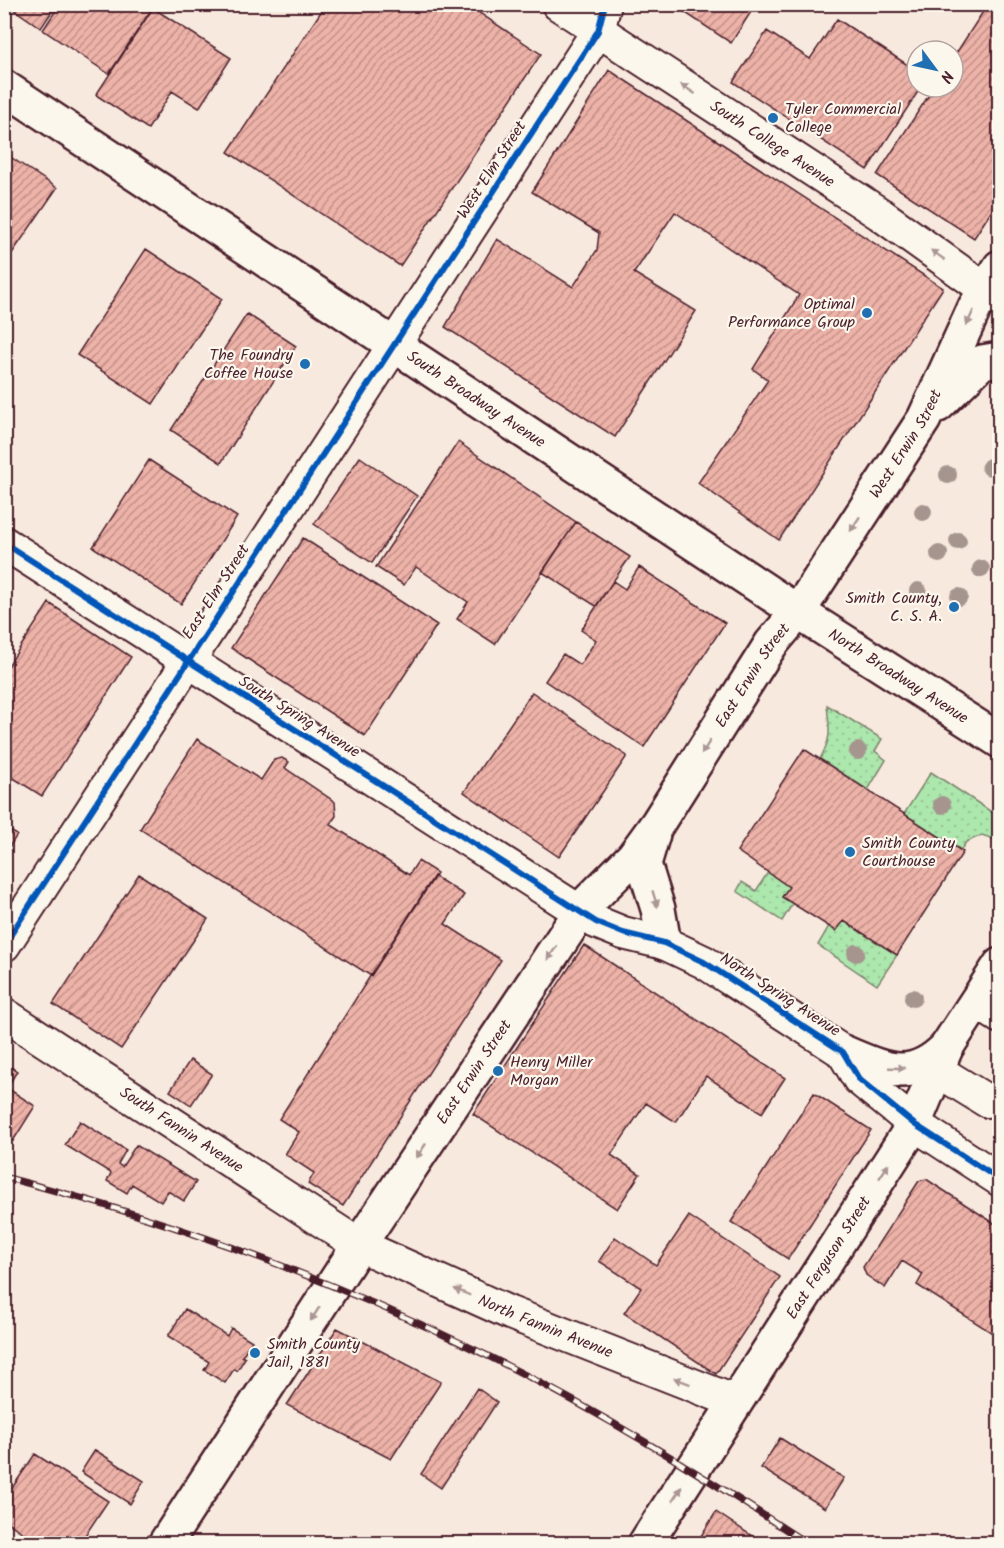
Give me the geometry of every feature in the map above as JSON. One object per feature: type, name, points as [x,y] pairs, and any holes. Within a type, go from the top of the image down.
[{"type":"main road","name":"South Broadway Avenue","points":[[4,87],[798,612]]},
{"type":"main road","name":"West Erwin Street","points":[[798,612],[924,419],[995,285]]},
{"type":"main road","points":[[924,419],[982,362],[999,359]]},
{"type":"main road","name":"North Broadway Avenue","points":[[798,612],[999,741]]},
{"type":"main road","name":"East Erwin Street","points":[[165,1544],[359,1245],[580,912],[626,866],[657,824],[771,644],[798,612]]},
{"type":"main road","points":[[657,824],[646,849],[644,864],[658,909],[664,943]]},
{"type":"main road","name":"East Ferguson Street","points":[[645,1544],[914,1124],[941,1058],[988,1010],[999,965]]},
{"type":"main road","points":[[843,1052],[881,1068],[910,1069],[925,1066],[941,1058]]},
{"type":"street","name":"South College Avenue","points":[[558,4],[602,18],[880,214],[995,285]]},
{"type":"street","name":"West Elm Street","points":[[394,347],[602,18]]},
{"type":"street","name":"East Elm Street","points":[[4,945],[186,662],[394,347]]},
{"type":"street","name":"South Spring Avenue","points":[[4,543],[186,662],[580,912]]},
{"type":"street","name":"North Spring Avenue","points":[[580,912],[608,928],[664,943],[704,962],[843,1052],[859,1080],[914,1124],[999,1180]]},
{"type":"street","name":"South Fannin Avenue","points":[[4,1014],[359,1245]]},
{"type":"street","points":[[941,1058],[994,1105]]},
{"type":"street","name":"North Fannin Avenue","points":[[359,1245],[510,1313],[736,1402]]},
{"type":"green space","points":[[827,705],[882,739],[875,751],[886,760],[868,790],[820,759],[828,738]]},
{"type":"green space","points":[[931,772],[999,817],[999,841],[982,835],[966,842],[961,850],[904,814]]},
{"type":"green space","points":[[768,872],[789,887],[782,897],[793,903],[782,921],[737,891],[742,882],[756,891]]},
{"type":"green space","points":[[844,921],[897,955],[877,985],[818,945],[829,926]]},
{"type":"building","points":[[6,4],[57,4],[41,28]]},
{"type":"building","points":[[60,4],[155,4],[109,74],[43,30]]},
{"type":"building","points":[[326,4],[466,4],[541,54],[400,266],[228,152]]},
{"type":"building","points":[[672,4],[756,4],[731,43]]},
{"type":"building","points":[[988,4],[1000,4],[1000,198],[974,238],[877,175],[926,99],[965,99],[965,39]]},
{"type":"building","points":[[153,8],[231,58],[199,108],[172,91],[148,129],[96,95]]},
{"type":"building","points":[[837,19],[905,63],[905,99],[913,99],[867,170],[733,82],[767,31],[810,59]]},
{"type":"building","points":[[609,70],[943,288],[779,540],[698,483],[768,380],[753,369],[799,295],[675,212],[634,273],[696,311],[615,437],[445,327],[497,239],[573,287],[597,250],[599,233],[532,192]]},
{"type":"building","points":[[9,156],[57,188],[4,265],[4,163]]},
{"type":"building","points":[[146,249],[222,299],[153,404],[77,355]]},
{"type":"building","points":[[247,314],[296,346],[221,463],[171,430]]},
{"type":"building","points":[[458,442],[576,522],[495,644],[457,619],[468,602],[416,567],[404,585],[376,567]]},
{"type":"building","points":[[360,457],[417,496],[372,563],[314,524]]},
{"type":"building","points":[[149,460],[237,517],[181,604],[93,547]]},
{"type":"building","points":[[576,522],[630,557],[596,606],[542,572]]},
{"type":"building","points":[[303,538],[437,625],[365,736],[231,648]]},
{"type":"building","points":[[639,567],[725,623],[644,747],[545,681],[563,654],[580,665],[596,640],[581,630],[613,581],[625,589]]},
{"type":"building","points":[[49,603],[131,657],[42,796],[4,772],[4,672]]},
{"type":"building","points":[[532,692],[627,756],[559,857],[464,792]]},
{"type":"building","points":[[197,739],[261,780],[274,760],[282,758],[289,762],[285,768],[335,802],[336,816],[330,824],[409,875],[418,861],[437,873],[371,976],[140,829]]},
{"type":"building","name":"Smith County Courthouse","points":[[804,749],[963,852],[897,955],[844,921],[836,931],[782,897],[789,887],[737,851]]},
{"type":"building","points":[[4,827],[17,835],[4,855]]},
{"type":"building","points":[[139,874],[208,919],[121,1049],[53,1004]]},
{"type":"building","points":[[434,876],[464,895],[445,924],[501,960],[343,1206],[308,1184],[314,1173],[285,1154],[299,1132],[279,1119]]},
{"type":"building","points":[[584,945],[785,1078],[762,1113],[706,1076],[676,1122],[646,1103],[611,1155],[640,1174],[617,1209],[473,1114]]},
{"type":"building","points":[[190,1060],[212,1074],[191,1105],[170,1091]]},
{"type":"building","points":[[4,1063],[17,1071],[7,1088],[35,1106],[13,1141],[4,1136]]},
{"type":"building","points":[[814,1093],[871,1130],[788,1259],[731,1222]]},
{"type":"building","points":[[80,1121],[126,1150],[118,1164],[122,1167],[136,1145],[196,1182],[184,1201],[168,1191],[161,1202],[132,1184],[127,1193],[107,1181],[111,1173],[65,1145]]},
{"type":"building","points":[[926,1179],[1000,1227],[1000,1338],[917,1285],[923,1274],[902,1261],[885,1288],[866,1275],[863,1267],[919,1181]]},
{"type":"building","points":[[689,1216],[780,1277],[716,1374],[624,1313],[641,1288],[599,1261],[615,1237],[656,1265]]},
{"type":"building","points":[[185,1309],[227,1336],[231,1328],[252,1341],[242,1356],[245,1358],[237,1371],[234,1369],[225,1383],[204,1370],[209,1362],[168,1336]]},
{"type":"building","points":[[337,1328],[441,1382],[391,1459],[287,1405]]},
{"type":"building","points":[[477,1388],[497,1402],[441,1488],[421,1474]]},
{"type":"building","points":[[780,1438],[844,1478],[825,1508],[761,1468]]},
{"type":"building","points":[[95,1450],[144,1481],[130,1504],[81,1472]]},
{"type":"building","points":[[35,1454],[108,1501],[82,1540],[87,1543],[92,1536],[104,1544],[40,1544],[4,1520],[4,1500]]},
{"type":"building","points":[[716,1512],[764,1544],[696,1544]]},
{"type":"railway","points":[[4,1177],[190,1232],[311,1277],[430,1328],[529,1377],[611,1422],[808,1544]]},
{"type":"cycle path","points":[[4,945],[598,31],[605,4]]},
{"type":"cycle path","points":[[4,543],[596,922],[623,933],[664,943],[704,962],[843,1052],[859,1079],[914,1124],[1000,1180]]},
{"type":"place","name":"Tyler Commercial College","points":[[773,118]]},
{"type":"place","name":"Optimal Performance Group","points":[[867,313]]},
{"type":"place","name":"The Foundry Coffee House","points":[[305,364]]},
{"type":"place","name":"Smith County, C. S. A.","points":[[954,607]]},
{"type":"place","name":"Smith County Courthouse","points":[[850,852]]},
{"type":"place","name":"Henry Miller Morgan","points":[[498,1071]]},
{"type":"place","name":"Smith County Jail, 1881","points":[[255,1353]]}]
